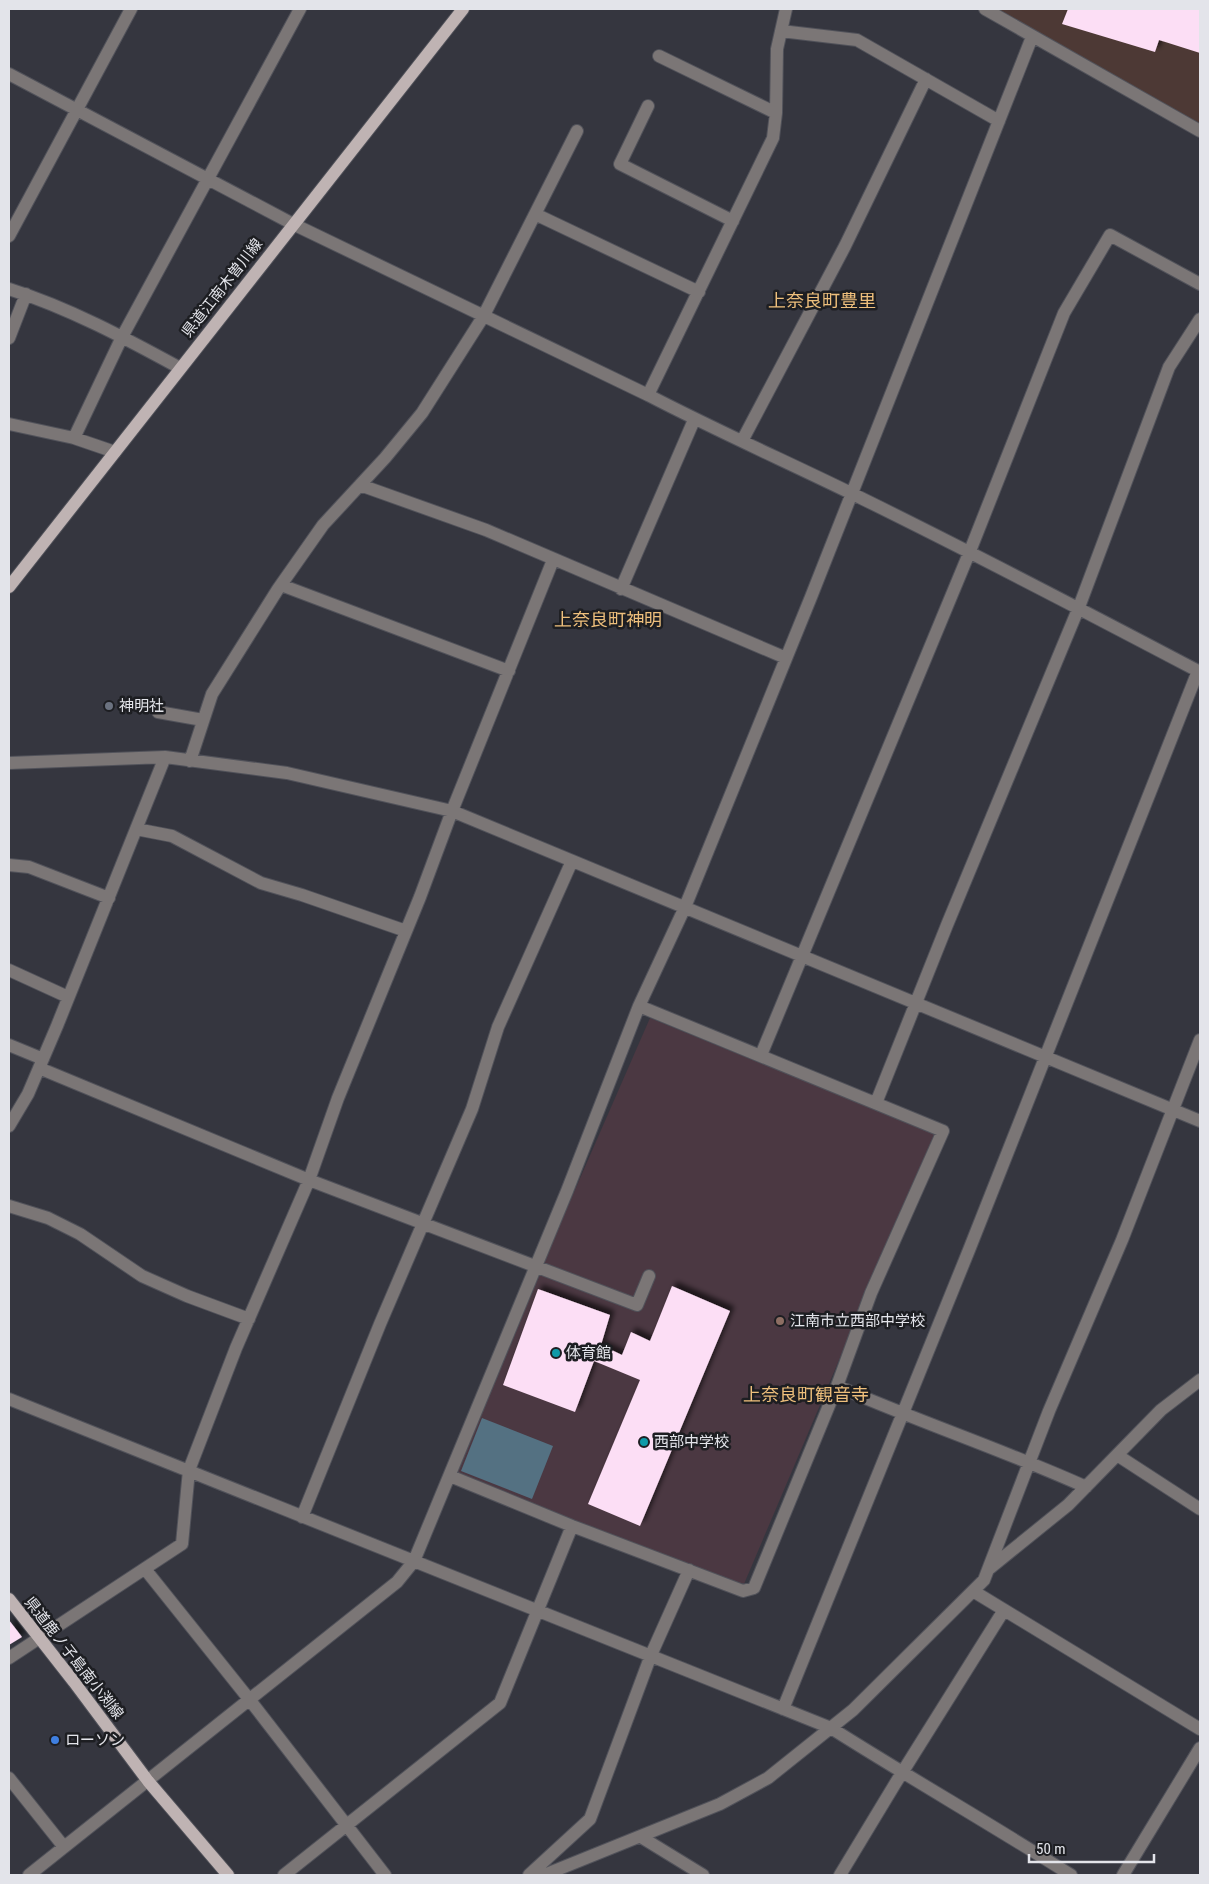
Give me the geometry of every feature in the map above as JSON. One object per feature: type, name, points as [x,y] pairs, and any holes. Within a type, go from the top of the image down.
[{"type":"main road","name":"県道江南木曽川線","points":[[9,587],[463,9]]},
{"type":"main road","name":"県道鹿ノ子島南小渕線","points":[[9,1599],[148,1781],[228,1875]]},
{"type":"street","points":[[9,236],[131,9]]},
{"type":"street","points":[[74,438],[122,337],[300,9]]},
{"type":"street","points":[[648,395],[773,138],[776,113],[777,49],[786,9]]},
{"type":"street","points":[[984,9],[1200,131]]},
{"type":"street","points":[[781,31],[857,40],[999,121]]},
{"type":"street","points":[[29,1875],[397,1582],[414,1561],[536,1267],[639,1006],[685,907],[786,658],[1032,37]]},
{"type":"street","points":[[659,56],[776,113]]},
{"type":"street","points":[[9,74],[293,224],[648,395],[694,420],[742,440],[970,551],[1199,672],[783,1709]]},
{"type":"street","points":[[742,440],[845,246],[926,79]]},
{"type":"street","points":[[648,106],[620,164],[733,221]]},
{"type":"street","points":[[190,761],[212,694],[281,585],[324,525],[422,413],[483,317],[577,131]]},
{"type":"street","points":[[535,214],[699,292]]},
{"type":"street","points":[[761,1055],[970,551],[1064,313],[1110,235],[1200,284]]},
{"type":"street","points":[[9,288],[40,298],[122,337],[180,368]]},
{"type":"street","points":[[9,338],[26,294]]},
{"type":"street","points":[[876,1103],[1079,607],[1170,367],[1200,319]]},
{"type":"street","points":[[622,589],[694,420]]},
{"type":"street","points":[[9,424],[74,438],[115,452]]},
{"type":"street","points":[[360,485],[486,530],[786,658]]},
{"type":"street","points":[[9,1658],[182,1544],[189,1470],[249,1319],[309,1180],[338,1098],[554,560]]},
{"type":"street","points":[[281,585],[509,671]]},
{"type":"street","points":[[158,712],[203,720]]},
{"type":"street","points":[[9,1126],[28,1094],[165,757]]},
{"type":"street","points":[[9,762],[165,757],[287,773],[452,811],[1200,1121]]},
{"type":"street","points":[[136,829],[172,836],[261,883],[406,931]]},
{"type":"street","points":[[302,1517],[422,1224],[472,1108],[498,1027],[572,861]]},
{"type":"street","points":[[9,865],[29,867],[109,898]]},
{"type":"street","points":[[9,970],[68,997]]},
{"type":"street","points":[[450,1476],[572,1526],[744,1591],[754,1588],[837,1386],[871,1293],[943,1131],[639,1006]]},
{"type":"street","points":[[544,1875],[720,1804],[768,1778],[853,1710],[984,1580],[1049,1411],[1122,1240],[1200,1040]]},
{"type":"street","points":[[9,1045],[41,1063],[309,1180],[637,1305],[649,1276]]},
{"type":"street","points":[[9,1206],[48,1218],[80,1234],[142,1276],[187,1296],[249,1319]]},
{"type":"street","points":[[988,1569],[1068,1505],[1162,1410],[1200,1380]]},
{"type":"street","points":[[837,1386],[902,1415],[1030,1462],[1086,1487]]},
{"type":"street","points":[[9,1399],[831,1728],[1072,1875]]},
{"type":"street","points":[[1117,1455],[1200,1509]]},
{"type":"street","points":[[284,1875],[500,1703],[572,1526]]},
{"type":"street","points":[[144,1569],[249,1699],[385,1875]]},
{"type":"street","points":[[529,1875],[590,1819],[651,1655],[689,1570]]},
{"type":"street","points":[[973,1591],[1200,1729]]},
{"type":"street","points":[[840,1875],[1004,1610]]},
{"type":"street","points":[[1124,1875],[1200,1748]]},
{"type":"street","points":[[9,1778],[64,1848]]},
{"type":"street","points":[[641,1837],[703,1875]]},
{"type":"shaded area","points":[[996,9],[1200,9],[1200,125]]},
{"type":"shaded area","points":[[650,1018],[935,1134],[744,1584],[450,1476]]},
{"type":"water","points":[[482,1418],[553,1446],[532,1499],[461,1471]]},
{"type":"building","points":[[1068,9],[1200,9],[1200,53],[1159,40],[1155,52],[1062,24]]},
{"type":"building","name":"西部中学校","points":[[672,1286],[730,1311],[640,1526],[588,1504],[640,1380],[594,1361],[575,1412],[503,1385],[538,1289],[610,1315],[601,1345],[622,1355],[631,1332],[650,1341]]},
{"type":"building","points":[[9,1620],[22,1637],[9,1645]]},
{"type":"place","name":"神明社","points":[[109,706]]},
{"type":"place","name":"江南市立西部中学校","points":[[780,1321]]},
{"type":"place","name":"体育館","points":[[556,1353]]},
{"type":"place","name":"西部中学校","points":[[644,1442]]},
{"type":"place","name":"ローソン","points":[[55,1740]]},
{"type":"district","name":"上奈良町豊里","points":[[822,301]]},
{"type":"district","name":"上奈良町神明","points":[[608,620]]},
{"type":"district","name":"上奈良町観音寺","points":[[806,1395]]}]
